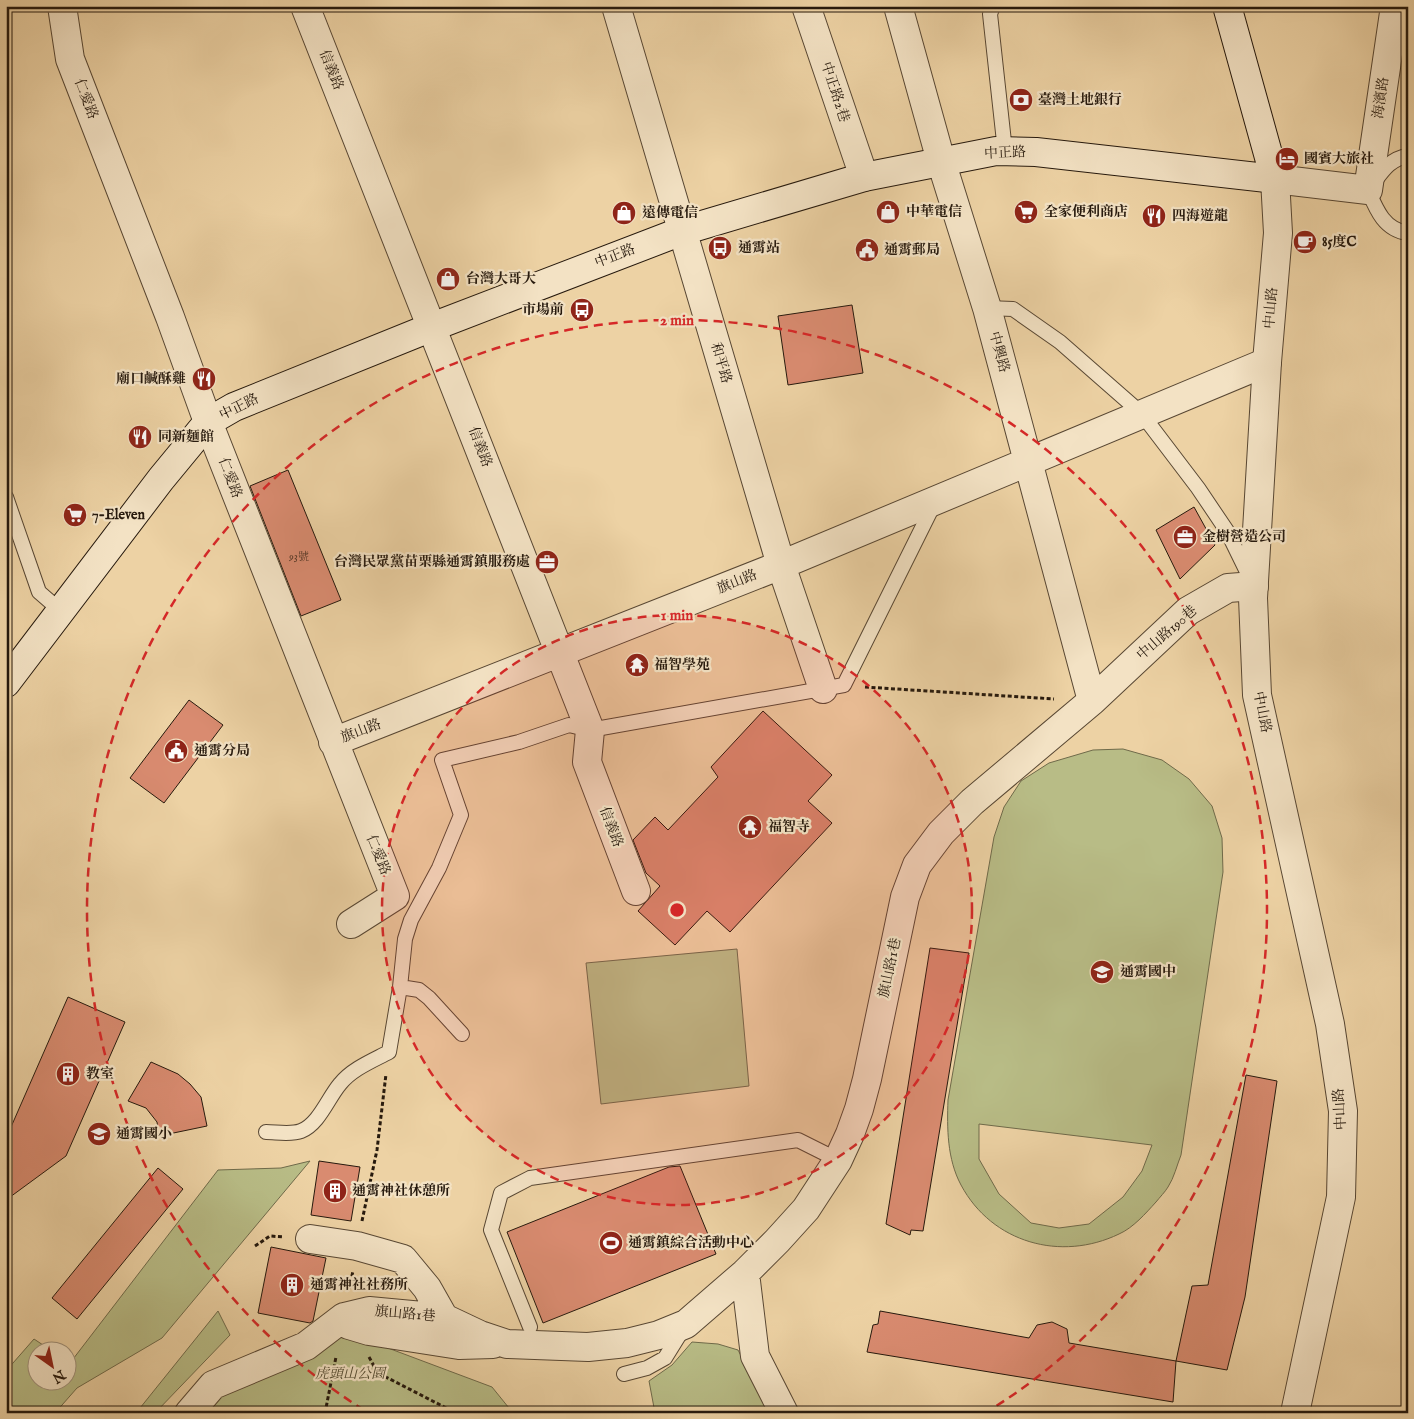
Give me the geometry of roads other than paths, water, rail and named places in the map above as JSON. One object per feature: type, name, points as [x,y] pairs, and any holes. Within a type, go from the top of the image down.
[{"type":"street","name":"仁愛路","points":[[62,6],[70,59],[170,317],[208,422],[394,896],[351,924]]},
{"type":"street","name":"信義路","points":[[305,6],[590,730],[587,762],[636,891]]},
{"type":"street","name":"和平路","points":[[616,6],[781,564],[834,687]]},
{"type":"street","name":"中正路2巷","points":[[806,6],[864,177]]},
{"type":"street","name":"中興路","points":[[898,6],[941,161],[987,308],[1092,701]]},
{"type":"street","name":"中山路","points":[[1227,6],[1275,179],[1278,233],[1266,362],[1254,586],[1257,695],[1330,1024],[1342,1111],[1341,1197],[1295,1413]]},
{"type":"street","name":"海濱路","points":[[1368,190],[1395,6]]},
{"type":"street","name":"中正路","points":[[6,683],[62,612],[161,479],[208,422],[234,407],[432,327],[682,231],[864,177],[996,151],[1036,152],[1368,190]]},
{"type":"street","name":"旗山路","points":[[333,742],[781,564],[1266,362]]},
{"type":"street","name":"中山路190巷","points":[[1092,701],[1188,612],[1228,588],[1254,586]]},
{"type":"street","name":"旗山路1巷","points":[[189,1413],[213,1385],[306,1346],[346,1321],[369,1311],[444,1318],[480,1335],[507,1344],[588,1348],[627,1343],[659,1335],[686,1324],[745,1273],[777,1241],[806,1209],[838,1160],[859,1109],[867,1079],[904,896],[917,865],[941,833],[972,802],[1092,701]]},
{"type":"street","points":[[310,1239],[357,1246],[403,1259],[427,1288],[444,1318]]},
{"type":"street","points":[[745,1273],[755,1356],[784,1413]]},
{"type":"street","points":[[346,1321],[369,1330],[459,1345],[507,1344]]},
{"type":"lane","points":[[993,6],[990,14],[1005,151]]},
{"type":"lane","points":[[1408,156],[1393,161],[1383,169],[1368,190],[1381,217],[1390,226],[1408,233]]},
{"type":"lane","points":[[987,308],[1012,309],[1060,342],[1141,413],[1198,488],[1227,531],[1254,586]]},
{"type":"lane","points":[[6,497],[39,592],[62,612]]},
{"type":"lane","points":[[266,1132],[299,1132],[306,1128],[317,1118],[340,1084],[354,1071],[389,1052],[400,987],[405,939],[412,920],[439,868],[461,815],[442,760],[519,742],[568,725],[590,730],[834,687],[936,500]]},
{"type":"lane","points":[[400,987],[419,990],[429,998],[462,1034]]},
{"type":"lane","points":[[530,1326],[491,1230],[501,1193],[530,1178],[798,1140],[838,1160]]},
{"type":"lane","points":[[624,1374],[647,1368],[665,1358],[686,1324]]},
{"type":"place","name":"臺灣土地銀行","points":[[1021,100]]},
{"type":"place","name":"國賓大旅社","points":[[1287,159]]},
{"type":"place","name":"中華電信","points":[[888,212]]},
{"type":"place","name":"全家便利商店","points":[[1026,212]]},
{"type":"place","name":"遠傳電信","points":[[624,213]]},
{"type":"place","name":"四海遊龍","points":[[1154,216]]},
{"type":"place","name":"85度C","points":[[1305,242]]},
{"type":"place","name":"通霄站","points":[[720,248]]},
{"type":"place","name":"通霄郵局","points":[[867,250]]},
{"type":"place","name":"台灣大哥大","points":[[448,279]]},
{"type":"place","name":"市場前","points":[[582,310]]},
{"type":"place","name":"廟口鹹酥雞","points":[[204,379]]},
{"type":"place","name":"同新麵館","points":[[140,437]]},
{"type":"place","name":"7-Eleven","points":[[75,515]]},
{"type":"place","name":"金樹營造公司","points":[[1185,537]]},
{"type":"place","name":"台灣民眾黨苗栗縣通霄鎮服務處","points":[[547,562]]},
{"type":"place","name":"福智學苑","points":[[637,665]]},
{"type":"place","name":"通霄分局","points":[[176,751]]},
{"type":"place","name":"福智寺","points":[[750,827]]},
{"type":"place","name":"通霄國中","points":[[1102,972]]},
{"type":"place","name":"教室","points":[[68,1074]]},
{"type":"place","name":"通霄國小","points":[[99,1134]]},
{"type":"place","name":"通霄神社休憩所","points":[[335,1191]]},
{"type":"place","name":"通霄鎮綜合活動中心","points":[[611,1243]]},
{"type":"place","name":"通霄神社社務所","points":[[292,1285]]},
{"type":"park label","name":"虎頭山公園","points":[[350,1374]]}]
